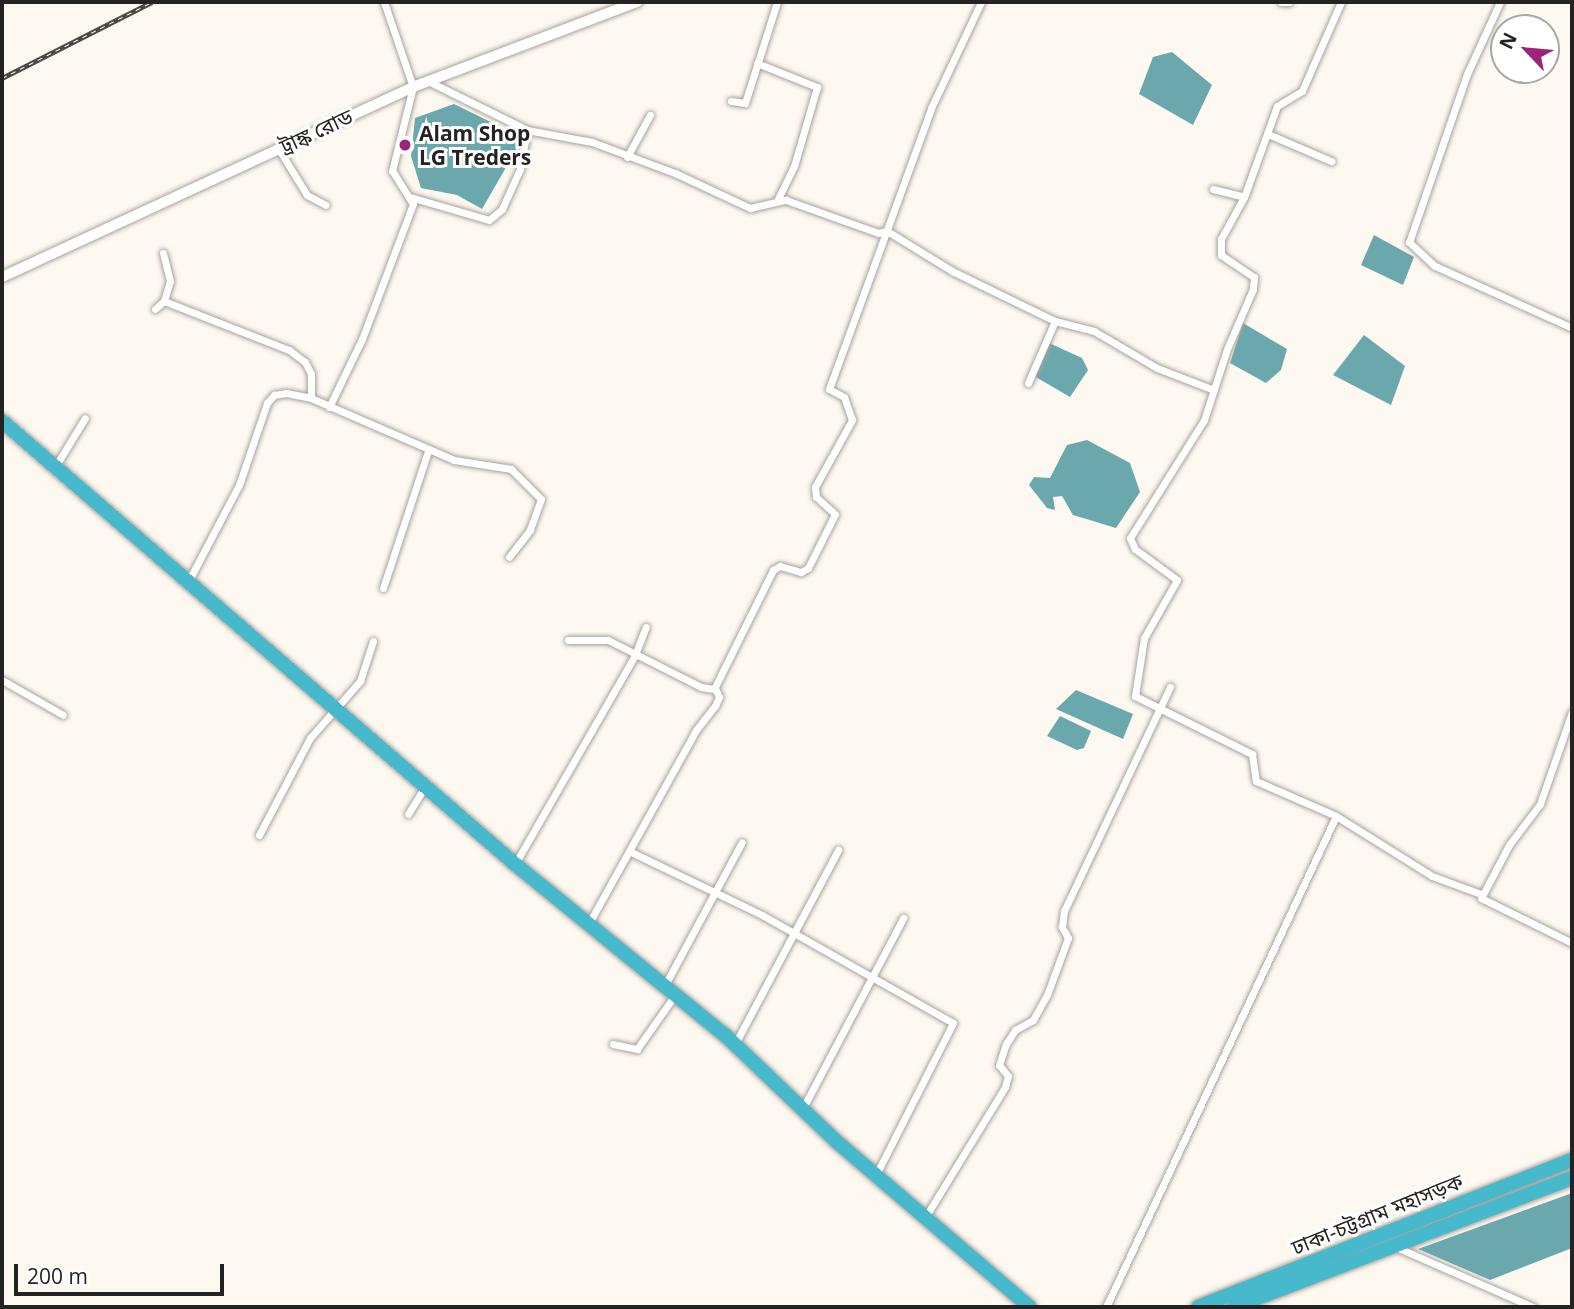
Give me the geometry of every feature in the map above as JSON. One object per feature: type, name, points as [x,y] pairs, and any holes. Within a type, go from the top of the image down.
[{"type":"highway","points":[[2,421],[427,785],[515,864],[734,1044],[876,1175],[1030,1307]]},
{"type":"highway","name":"ঢাকা-চট্টগ্রাম মহাসড়ক","points":[[1198,1307],[1572,1160]]},
{"type":"highway","name":"ঢাকা-চট্টগ্রাম মহাসড়ক","points":[[1234,1307],[1572,1178]]},
{"type":"main road","name":"ট্রাঙ্ক রোড","points":[[2,277],[413,87],[637,2]]},
{"type":"street","points":[[384,2],[413,87],[392,171],[394,181],[410,197],[489,220],[502,209],[520,169],[527,130]]},
{"type":"street","points":[[731,101],[745,103],[777,2]]},
{"type":"street","points":[[715,688],[773,570],[780,566],[805,571],[833,520],[833,510],[814,492],[852,420],[844,397],[829,388],[931,107],[981,2]]},
{"type":"street","points":[[1281,2],[1289,2]]},
{"type":"street","points":[[1341,2],[1302,91],[1277,106],[1244,197],[1220,239],[1220,251],[1254,277],[1253,289],[1204,420],[1130,538],[1135,549],[1177,580],[1138,655],[1135,696],[1158,710],[1252,754],[1256,781],[1336,816],[1432,876],[1481,894],[1484,900],[1572,943]]},
{"type":"street","points":[[1500,2],[1467,74],[1409,242],[1435,266],[1572,328]]},
{"type":"street","points":[[757,63],[817,87],[794,166],[778,199]]},
{"type":"street","points":[[428,81],[527,130],[565,135],[675,173],[750,208],[778,199],[878,233],[887,231],[952,271],[1055,321],[1094,331],[1157,368],[1214,390]]},
{"type":"street","points":[[627,157],[650,115]]},
{"type":"street","points":[[1268,134],[1331,161]]},
{"type":"street","points":[[278,148],[307,195],[327,205]]},
{"type":"street","points":[[1213,188],[1244,197]]},
{"type":"street","points":[[329,407],[362,339],[387,263],[412,210],[410,197]]},
{"type":"street","points":[[155,309],[164,302],[170,281],[163,253]]},
{"type":"street","points":[[164,302],[289,350],[305,362],[311,374],[311,398]]},
{"type":"street","points":[[1028,383],[1055,321]]},
{"type":"street","points":[[187,582],[239,485],[267,403],[274,395],[311,398],[428,451],[475,465],[511,469],[541,499],[530,530],[509,557]]},
{"type":"street","points":[[55,468],[85,418]]},
{"type":"street","points":[[383,588],[428,451]]},
{"type":"street","points":[[515,864],[526,852],[635,654],[646,627]]},
{"type":"street","points":[[568,640],[608,640],[701,687],[715,688]]},
{"type":"street","points":[[259,835],[310,738],[334,707],[360,681],[373,641]]},
{"type":"street","points":[[2,680],[63,715]]},
{"type":"street","points":[[2,690],[10,685]]},
{"type":"street","points":[[926,1216],[1005,1087],[1008,1076],[999,1065],[1006,1044],[1015,1030],[1032,1020],[1047,995],[1068,938],[1062,927],[1064,911],[1134,771],[1170,687]]},
{"type":"street","points":[[588,925],[696,730],[715,706],[719,697],[715,688]]},
{"type":"street","points":[[1481,894],[1540,804],[1572,712]]},
{"type":"street","points":[[408,814],[427,785]]},
{"type":"street","points":[[1106,1307],[1336,816]]},
{"type":"street","points":[[613,1044],[637,1049],[670,990],[742,842]]},
{"type":"street","points":[[629,850],[716,896],[762,915],[794,937],[874,976],[953,1023],[876,1175]]},
{"type":"street","points":[[734,1044],[794,937],[838,850]]},
{"type":"street","points":[[803,1108],[903,918]]},
{"type":"street","points":[[1393,1246],[1533,1307]]},
{"type":"water","points":[[1172,52],[1212,85],[1193,125],[1139,94],[1153,57]]},
{"type":"water","points":[[454,104],[515,134],[516,150],[482,209],[457,195],[421,188],[411,156],[415,118]]},
{"type":"water","points":[[1374,235],[1414,257],[1403,285],[1361,265]]},
{"type":"water","points":[[1243,323],[1287,349],[1281,370],[1266,383],[1230,363]]},
{"type":"water","points":[[1364,335],[1405,366],[1391,405],[1333,375]]},
{"type":"water","points":[[1049,343],[1082,358],[1088,370],[1070,397],[1034,376]]},
{"type":"water","points":[[1087,440],[1130,463],[1140,492],[1116,528],[1073,515],[1062,496],[1053,497],[1055,510],[1047,508],[1029,485],[1034,477],[1050,478],[1067,445]]},
{"type":"water","points":[[1076,690],[1133,714],[1123,739],[1056,709]]},
{"type":"water","points":[[1060,716],[1091,731],[1084,748],[1077,750],[1047,736]]},
{"type":"water","points":[[1572,1193],[1572,1248],[1490,1280],[1418,1249]]},
{"type":"railway","points":[[2,78],[152,2]]},
{"type":"place","name":"Alam Shop LG Treders","points":[[405,145]]}]
